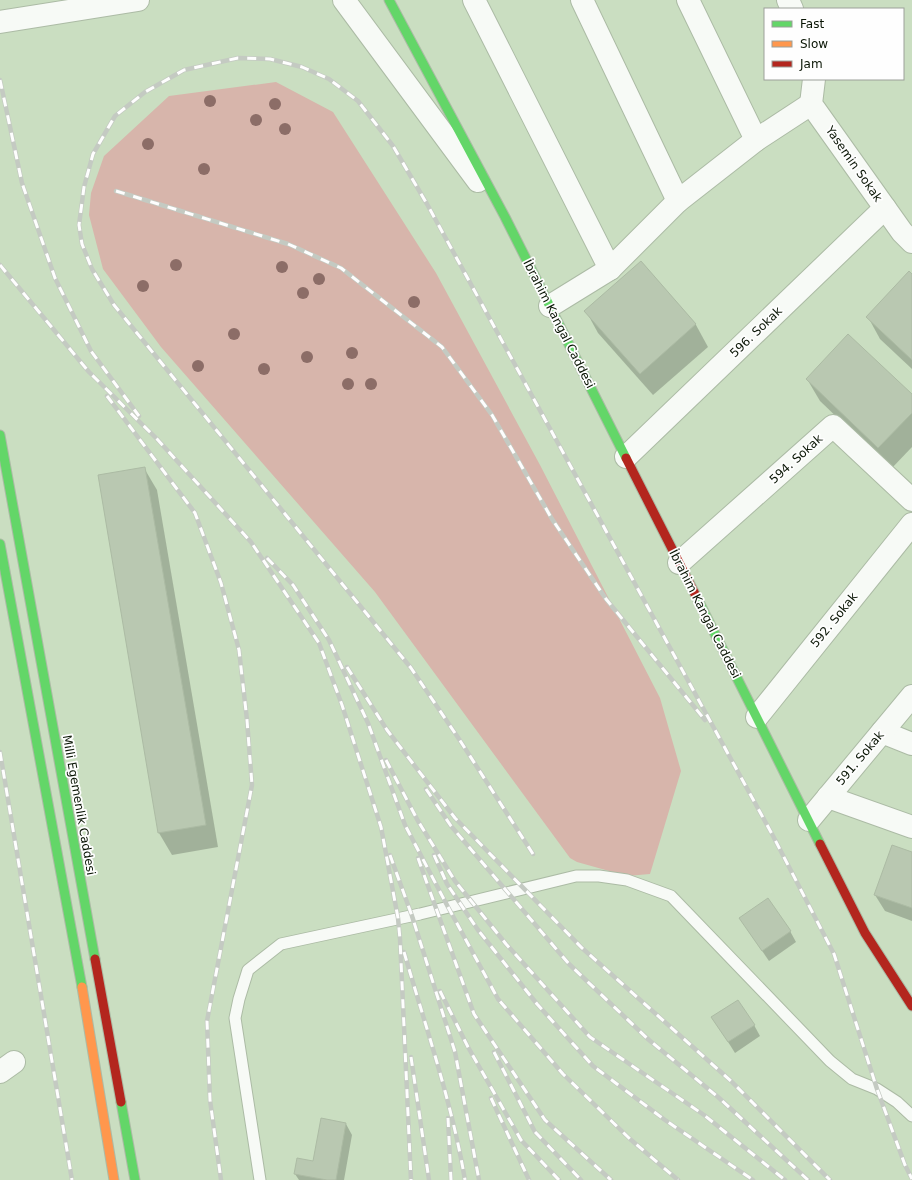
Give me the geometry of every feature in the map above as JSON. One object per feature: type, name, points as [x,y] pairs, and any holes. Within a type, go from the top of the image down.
[{"type":"main road","name":"İbrahim Kangal Caddesi","points":[[388,0],[505,217],[865,933],[912,1006]]},
{"type":"main road","name":"Milli Egemenlik Caddesi","points":[[0,434],[135,1180]]},
{"type":"main road","points":[[0,544],[76,948],[114,1180]]},
{"type":"street","points":[[0,22],[138,0]]},
{"type":"street","name":"İbrahim Kangal Caddesi","points":[[344,0],[505,217]]},
{"type":"street","points":[[474,0],[610,269]]},
{"type":"street","points":[[582,0],[678,201]]},
{"type":"street","points":[[688,0],[756,140]]},
{"type":"street","points":[[550,306],[610,269],[678,201],[756,140],[811,104],[814,80]]},
{"type":"street","name":"Yasemin Sokak","points":[[811,104],[902,232],[912,242]]},
{"type":"street","name":"596. Sokak","points":[[626,457],[885,208]]},
{"type":"street","name":"594. Sokak","points":[[679,562],[833,426],[912,500]]},
{"type":"street","name":"592. Sokak","points":[[757,717],[912,524]]},
{"type":"street","name":"591. Sokak","points":[[809,820],[912,696]]},
{"type":"street","points":[[882,732],[912,744]]},
{"type":"street","points":[[828,797],[912,827]]},
{"type":"lane","points":[[260,1180],[235,1018],[248,970],[281,944],[420,914],[576,876],[599,876],[627,880],[671,896],[830,1061],[852,1079],[876,1089],[898,1102],[912,1116]]},
{"type":"shaded area","points":[[276,82],[333,112],[436,273],[540,465],[660,698],[681,771],[650,874],[627,876],[577,862],[570,858],[375,592],[161,347],[103,269],[89,215],[91,193],[104,156],[169,96]]},
{"type":"building","points":[[641,261],[696,324],[640,374],[584,311]]},
{"type":"building","points":[[909,271],[912,274],[912,360],[866,317]]},
{"type":"building","points":[[848,334],[912,394],[912,413],[878,448],[806,379]]},
{"type":"building","points":[[145,467],[206,825],[158,833],[98,475]]},
{"type":"building","points":[[892,845],[912,852],[912,908],[874,895]]},
{"type":"building","points":[[768,898],[791,931],[762,951],[739,918]]},
{"type":"building","points":[[738,1000],[755,1025],[728,1042],[711,1017]]},
{"type":"building","points":[[321,1118],[346,1123],[336,1180],[327,1180],[294,1174],[297,1158],[313,1161]]},
{"type":"railway","points":[[533,854],[411,668],[114,305],[92,269],[82,244],[79,225],[84,187],[93,154],[115,116],[145,92],[184,70],[238,58],[270,59],[302,67],[329,79],[358,101],[393,146],[427,204],[772,834],[834,954],[877,1089],[905,1165],[912,1179]]},
{"type":"railway","points":[[0,80],[22,183],[55,278],[91,351],[139,416]]},
{"type":"railway","points":[[116,191],[288,244],[341,268],[442,347],[492,415],[552,519],[606,599],[705,720]]},
{"type":"railway","points":[[0,265],[89,372],[157,439],[251,542],[319,643],[342,705],[381,827],[398,918],[411,1180]]},
{"type":"railway","points":[[107,396],[195,513],[221,583],[239,650],[247,720],[252,785],[207,1021],[210,1100],[221,1180]]},
{"type":"railway","points":[[267,558],[293,585],[329,640],[368,723],[405,825],[498,999],[563,1074],[630,1139],[678,1180]]},
{"type":"railway","points":[[347,667],[387,730],[455,818],[582,948],[731,1081],[830,1180]]},
{"type":"railway","points":[[0,752],[72,1180]]},
{"type":"railway","points":[[386,760],[418,821],[455,881],[506,944],[590,1037],[704,1115],[785,1180]]},
{"type":"railway","points":[[426,789],[451,826],[569,964],[649,1040],[718,1097],[808,1180]]},
{"type":"railway","points":[[390,855],[412,916],[455,1052],[479,1180]]},
{"type":"railway","points":[[434,855],[447,884],[478,930],[537,1004],[593,1066],[665,1120],[753,1180]]},
{"type":"railway","points":[[418,858],[474,1014],[545,1120],[611,1180]]},
{"type":"railway","points":[[404,952],[446,1094],[460,1151],[465,1180]]},
{"type":"railway","points":[[440,991],[468,1047],[521,1140],[559,1180]]},
{"type":"railway","points":[[494,1052],[535,1132],[581,1180]]},
{"type":"railway","points":[[411,1057],[429,1180]]},
{"type":"railway","points":[[491,1098],[529,1180]]},
{"type":"railway","points":[[448,1118],[451,1180]]},
{"type":"traffic: fast","points":[[389,0],[505,217],[626,458]]},
{"type":"traffic: fast","points":[[0,435],[95,959]]},
{"type":"traffic: fast","points":[[0,544],[82,987]]},
{"type":"traffic: fast","points":[[696,596],[820,844]]},
{"type":"traffic: fast","points":[[121,1102],[135,1180]]},
{"type":"traffic: slow","points":[[82,987],[114,1180]]},
{"type":"traffic: jam","points":[[626,458],[696,596]]},
{"type":"traffic: jam","points":[[820,844],[865,933],[912,1006]]},
{"type":"traffic: jam","points":[[95,959],[121,1102]]}]
